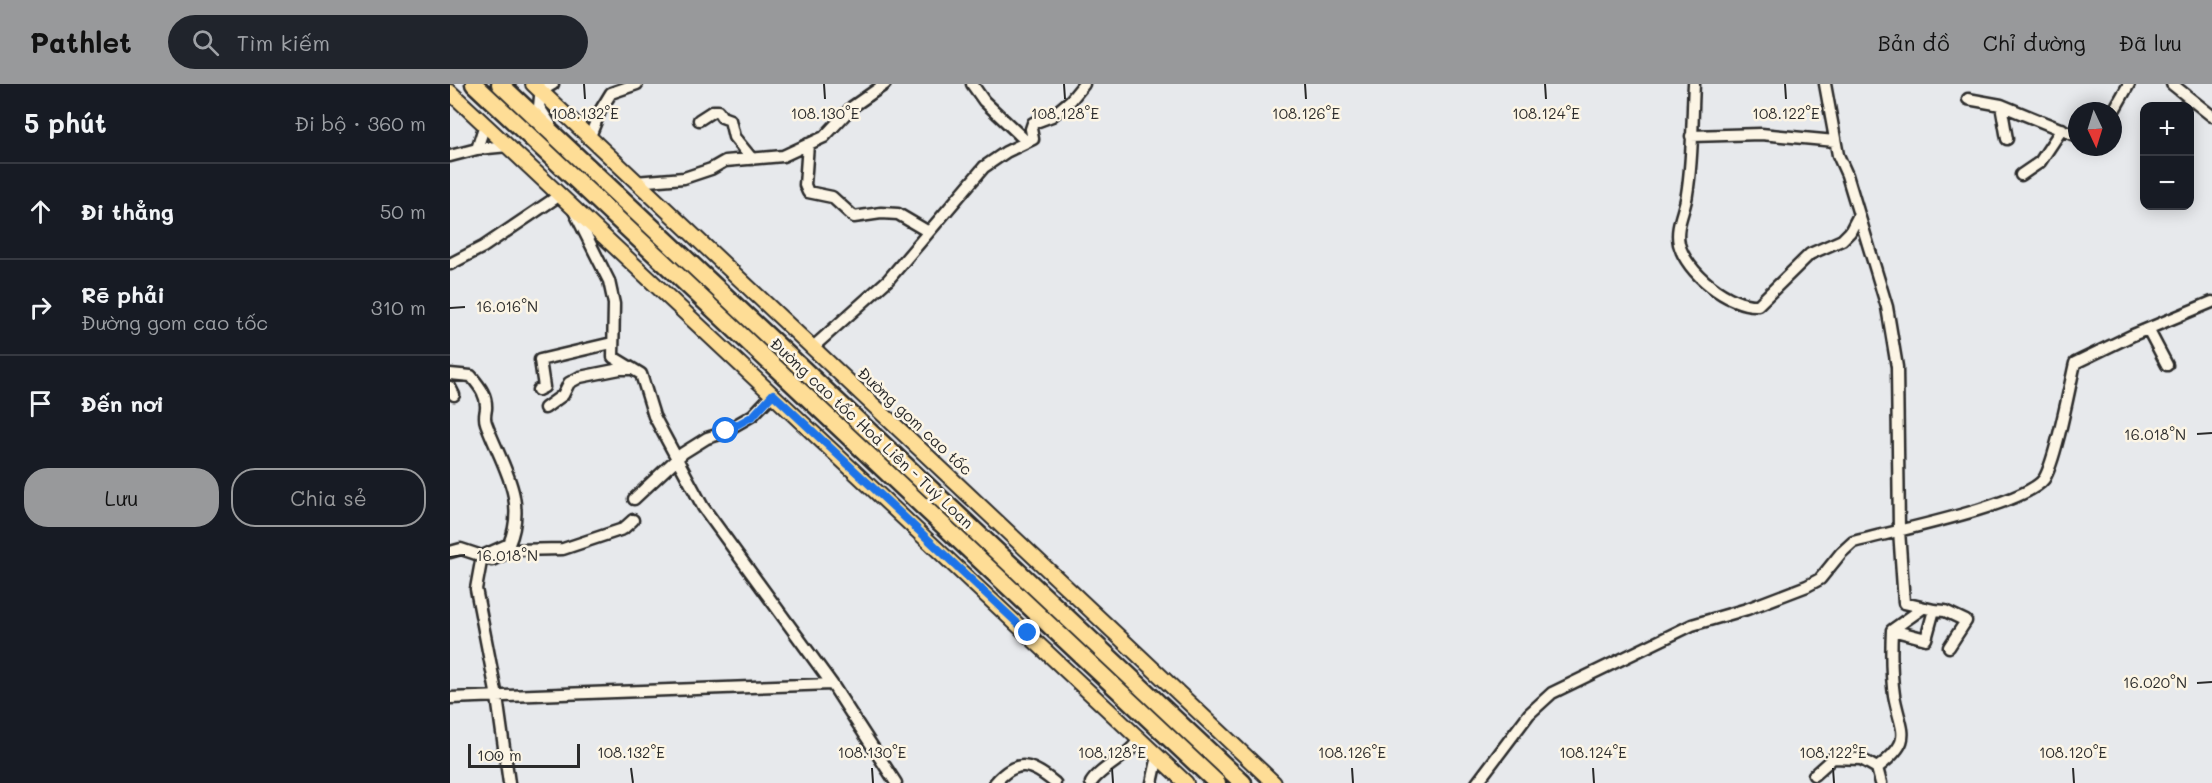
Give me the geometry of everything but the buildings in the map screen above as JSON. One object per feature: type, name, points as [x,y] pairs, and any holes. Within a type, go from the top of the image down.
[{"type":"highway","name":"Đường cao tốc Hoà Liên - Tuý Loan","points":[[474,84],[1217,783]]},
{"type":"highway","name":"Đường cao tốc Hoà Liên - Tuý Loan","points":[[500,84],[1243,783]]},
{"type":"main road","name":"Đường gom cao tốc","points":[[542,86],[589,139],[1274,783]]},
{"type":"main road","points":[[450,92],[1186,783]]},
{"type":"street","points":[[589,139],[608,96],[637,84]]},
{"type":"street","points":[[635,182],[684,178],[711,169],[725,161],[780,157],[824,137],[852,106],[885,84]]},
{"type":"street","points":[[972,84],[984,101],[1026,141]]},
{"type":"street","points":[[812,348],[888,280],[927,231],[984,167],[1034,138],[1031,129],[1033,123],[1052,116],[1071,100],[1084,84]]},
{"type":"street","points":[[1694,84],[1687,196],[1678,226],[1678,243],[1686,260],[1695,271],[1734,300],[1749,306],[1764,302],[1810,254],[1842,240],[1850,232],[1859,215]]},
{"type":"street","points":[[1825,84],[1835,141],[1887,307],[1897,367],[1899,530],[1904,603],[1945,611],[1966,621],[1949,646]]},
{"type":"street","points":[[2119,102],[2129,84]]},
{"type":"street","points":[[2172,84],[2212,116]]},
{"type":"street","points":[[542,86],[539,107],[552,127]]},
{"type":"street","points":[[1968,99],[2001,105],[2068,132]]},
{"type":"street","points":[[2001,105],[2007,139]]},
{"type":"street","points":[[699,120],[706,118],[713,111],[718,111],[722,117],[730,120],[734,137],[752,159]]},
{"type":"street","points":[[477,149],[484,124]]},
{"type":"street","points":[[2021,175],[2040,162],[2062,129]]},
{"type":"street","points":[[1691,136],[1761,134],[1835,141]]},
{"type":"street","points":[[808,144],[805,185],[808,192],[832,197],[854,217],[893,213],[927,231]]},
{"type":"street","points":[[450,156],[477,149],[508,146]]},
{"type":"street","points":[[520,157],[531,148]]},
{"type":"street","points":[[450,264],[483,248],[565,200],[609,281],[614,304],[613,357],[641,374],[654,416],[703,507],[832,684],[896,783]]},
{"type":"street","points":[[1477,783],[1529,714],[1552,693],[1692,625],[1747,609],[1808,586],[1820,579],[1853,542],[1999,503],[2033,490],[2048,472],[2075,363],[2212,302]]},
{"type":"street","points":[[2148,329],[2166,365]]},
{"type":"street","points":[[545,386],[540,360],[612,344]]},
{"type":"street","points":[[545,408],[563,395],[569,383],[580,377],[620,369],[634,369]]},
{"type":"street","points":[[450,374],[471,376],[483,390],[486,407],[484,420],[513,488],[517,525],[509,544],[482,556]]},
{"type":"street","points":[[634,499],[676,460],[707,438],[720,434],[753,416],[773,394]]},
{"type":"street","points":[[450,552],[461,549],[492,560],[513,550],[563,549],[623,529],[633,520]]},
{"type":"street","points":[[482,556],[476,589],[497,697],[509,783]]},
{"type":"street","points":[[1892,630],[1926,639],[1928,609]]},
{"type":"street","points":[[1892,630],[1928,609]]},
{"type":"street","points":[[1877,768],[1896,753],[1904,733],[1894,696],[1892,630]]},
{"type":"street","points":[[450,698],[832,684]]},
{"type":"street","points":[[1090,783],[1102,768],[1134,748],[1138,738]]},
{"type":"street","points":[[1152,783],[1158,756]]},
{"type":"street","points":[[1814,775],[1822,765],[1833,758],[1861,759],[1877,768],[1881,783]]},
{"type":"street","points":[[994,783],[1009,770],[1022,765],[1034,768],[1055,783]]},
{"type":"route","points":[[726,431],[753,416],[756,410],[773,394],[1028,633]]}]
